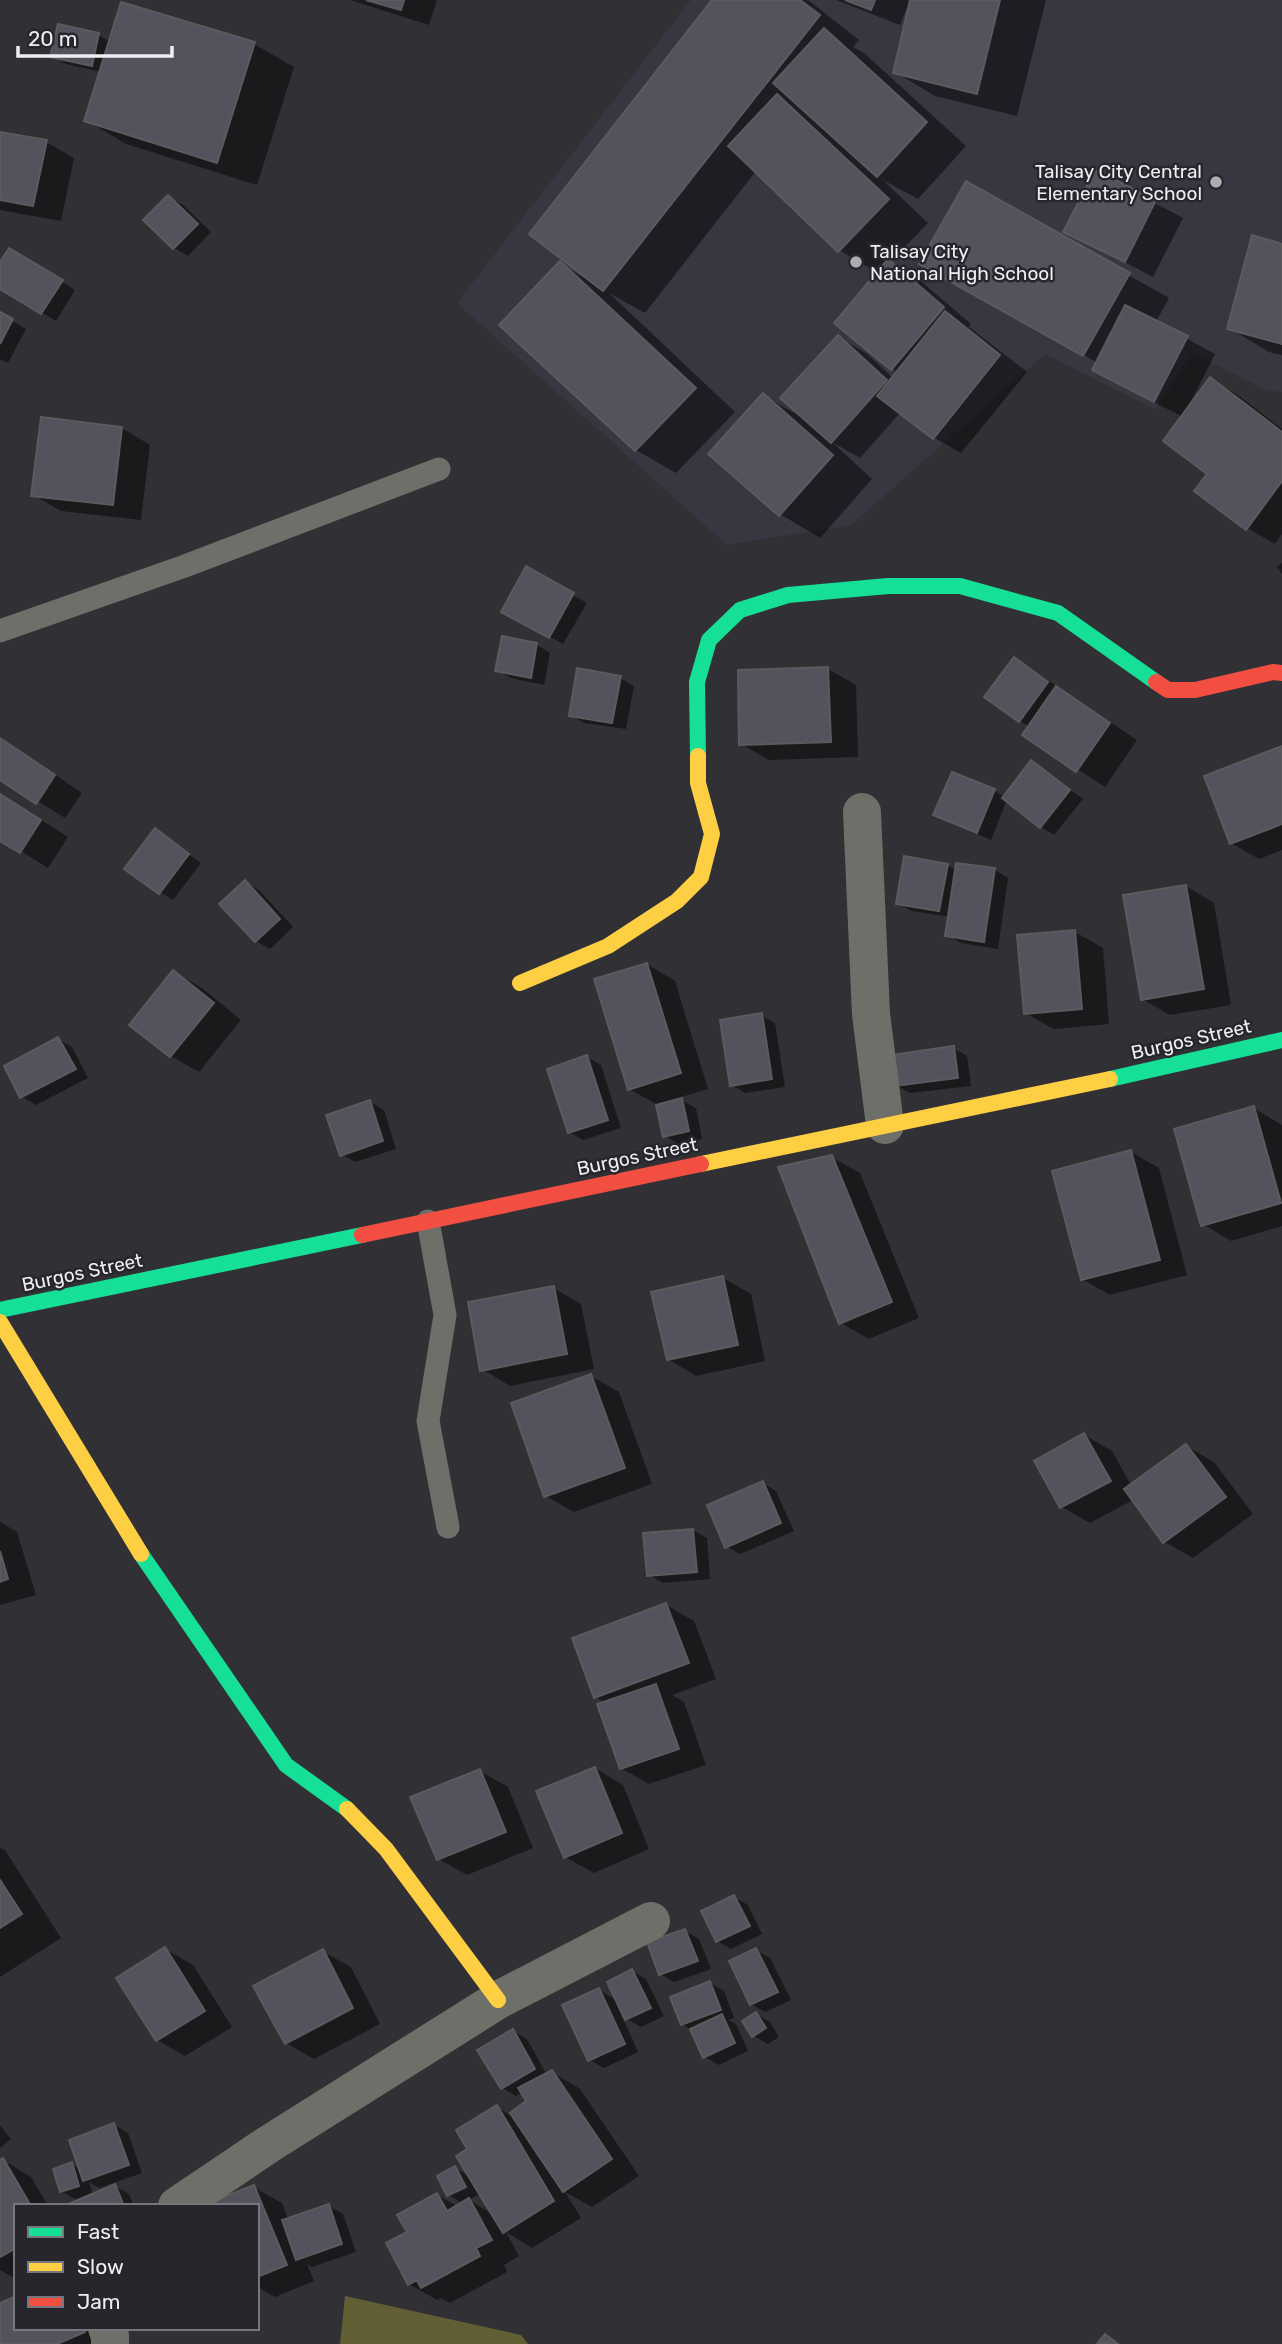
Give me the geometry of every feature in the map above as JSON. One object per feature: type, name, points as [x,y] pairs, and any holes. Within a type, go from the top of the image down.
[{"type":"street","points":[[520,983],[608,946],[677,901],[701,877],[712,834],[698,783],[697,682],[709,640],[740,610],[789,594],[888,586],[960,586],[1058,613],[1167,690],[1195,690],[1273,672],[1282,673]]},
{"type":"street","points":[[862,812],[872,1014],[885,1125]]},
{"type":"street","name":"Burgos Street","points":[[0,1310],[1149,1071],[1282,1040]]},
{"type":"street","points":[[0,1322],[139,1551],[286,1766],[340,1802],[386,1849],[498,2000]]},
{"type":"street","points":[[180,2204],[269,2144],[498,2000],[651,1921]]},
{"type":"lane","points":[[0,631],[185,566],[439,469]]},
{"type":"lane","points":[[428,1221],[445,1315],[428,1421],[448,1527]]},
{"type":"shaded area","name":"Talisay City National High School","points":[[691,0],[1282,0],[1282,392],[1266,390],[1193,353],[1155,409],[1045,354],[851,525],[727,545],[457,303]]},
{"type":"shaded area","points":[[345,2296],[521,2335],[528,2344],[340,2344]]},
{"type":"building","points":[[366,0],[404,0],[401,10]]},
{"type":"building","points":[[712,0],[800,0],[820,15],[603,291],[529,234]]},
{"type":"building","points":[[845,0],[875,0],[871,10]]},
{"type":"building","points":[[910,0],[1000,0],[977,94],[893,73]]},
{"type":"building","points":[[121,2],[255,42],[217,163],[84,121]]},
{"type":"building","points":[[58,24],[99,33],[92,66],[50,57]]},
{"type":"building","points":[[824,28],[927,122],[877,177],[773,83]]},
{"type":"building","points":[[777,94],[889,199],[838,252],[728,146]]},
{"type":"building","points":[[0,132],[47,140],[33,206],[0,200]]},
{"type":"building","points":[[1095,170],[1156,200],[1125,262],[1063,232]]},
{"type":"building","points":[[966,181],[1130,273],[1083,356],[919,264]]},
{"type":"building","points":[[168,195],[198,224],[173,249],[143,220]]},
{"type":"building","points":[[1252,235],[1282,244],[1282,344],[1227,329]]},
{"type":"building","points":[[9,248],[63,280],[41,314],[0,289],[0,262]]},
{"type":"building","points":[[888,259],[944,307],[891,370],[834,323]]},
{"type":"building","points":[[560,261],[696,388],[635,451],[499,325]]},
{"type":"building","points":[[1125,305],[1188,336],[1154,402],[1092,370]]},
{"type":"building","points":[[945,311],[1000,355],[933,439],[877,396]]},
{"type":"building","points":[[0,312],[13,319],[0,344]]},
{"type":"building","points":[[838,335],[887,380],[831,443],[780,398]]},
{"type":"building","points":[[1210,377],[1282,432],[1282,481],[1246,530],[1194,491],[1207,474],[1163,441]]},
{"type":"building","points":[[763,393],[833,455],[779,516],[708,454]]},
{"type":"building","points":[[41,417],[122,427],[113,505],[31,496]]},
{"type":"building","points":[[526,566],[574,593],[549,638],[501,612]]},
{"type":"building","points":[[502,636],[537,643],[531,678],[495,671]]},
{"type":"building","points":[[1014,657],[1048,682],[1019,722],[984,697]]},
{"type":"building","points":[[828,667],[831,742],[739,745],[738,670]]},
{"type":"building","points":[[577,668],[621,676],[612,723],[569,716]]},
{"type":"building","points":[[1056,686],[1110,723],[1076,772],[1022,735]]},
{"type":"building","points":[[0,738],[55,775],[36,804],[0,780]]},
{"type":"building","points":[[1282,746],[1282,824],[1230,844],[1204,776]]},
{"type":"building","points":[[1031,760],[1070,790],[1040,828],[1002,798]]},
{"type":"building","points":[[952,772],[995,789],[977,833],[933,815]]},
{"type":"building","points":[[0,794],[41,820],[20,853],[0,841]]},
{"type":"building","points":[[155,828],[189,854],[159,894],[124,869]]},
{"type":"building","points":[[904,856],[948,864],[939,911],[896,904]]},
{"type":"building","points":[[956,863],[995,868],[984,942],[945,936]]},
{"type":"building","points":[[245,880],[280,919],[255,942],[219,904]]},
{"type":"building","points":[[1186,885],[1204,989],[1141,1000],[1123,895]]},
{"type":"building","points":[[1075,930],[1082,1009],[1024,1014],[1017,935]]},
{"type":"building","points":[[647,963],[681,1073],[628,1090],[594,979]]},
{"type":"building","points":[[173,970],[214,1003],[170,1057],[129,1025]]},
{"type":"building","points":[[762,1013],[772,1079],[730,1086],[720,1020]]},
{"type":"building","points":[[58,1037],[76,1069],[20,1098],[4,1066]]},
{"type":"building","points":[[954,1046],[958,1078],[895,1086],[891,1055]]},
{"type":"building","points":[[587,1055],[608,1120],[568,1133],[547,1069]]},
{"type":"building","points":[[682,1098],[689,1131],[663,1137],[656,1105]]},
{"type":"building","points":[[370,1100],[383,1141],[340,1156],[326,1115]]},
{"type":"building","points":[[1254,1106],[1281,1203],[1201,1226],[1174,1129]]},
{"type":"building","points":[[1131,1150],[1160,1260],[1081,1280],[1052,1171]]},
{"type":"building","points":[[832,1155],[892,1302],[839,1324],[778,1167]]},
{"type":"building","points":[[723,1276],[738,1345],[667,1360],[651,1292]]},
{"type":"building","points":[[554,1286],[567,1354],[480,1371],[468,1302]]},
{"type":"building","points":[[591,1374],[625,1468],[544,1497],[511,1403]]},
{"type":"building","points":[[1084,1433],[1111,1481],[1060,1508],[1034,1461]]},
{"type":"building","points":[[1186,1444],[1226,1497],[1163,1543],[1124,1489]]},
{"type":"building","points":[[763,1481],[781,1523],[725,1548],[707,1505]]},
{"type":"building","points":[[693,1529],[697,1572],[647,1576],[643,1533]]},
{"type":"building","points":[[0,1551],[8,1579],[0,1582]]},
{"type":"building","points":[[666,1603],[689,1663],[594,1698],[572,1638]]},
{"type":"building","points":[[656,1684],[679,1749],[620,1769],[597,1704]]},
{"type":"building","points":[[595,1767],[622,1833],[564,1858],[536,1791]]},
{"type":"building","points":[[480,1769],[506,1832],[437,1860],[410,1797]]},
{"type":"building","points":[[0,1880],[22,1914],[0,1928]]},
{"type":"building","points":[[734,1895],[750,1926],[716,1942],[701,1911]]},
{"type":"building","points":[[685,1929],[698,1961],[659,1975],[647,1942]]},
{"type":"building","points":[[165,1947],[205,2011],[156,2041],[116,1978]]},
{"type":"building","points":[[756,1948],[778,1992],[750,2005],[729,1961]]},
{"type":"building","points":[[323,1949],[353,2008],[285,2044],[253,1986]]},
{"type":"building","points":[[632,1969],[651,2008],[625,2020],[607,1982]]},
{"type":"building","points":[[710,1981],[721,2010],[681,2025],[670,1997]]},
{"type":"building","points":[[599,1988],[625,2044],[588,2061],[562,2005]]},
{"type":"building","points":[[756,2012],[766,2028],[752,2037],[742,2021]]},
{"type":"building","points":[[722,2014],[735,2043],[703,2058],[690,2029]]},
{"type":"building","points":[[513,2029],[535,2069],[501,2089],[477,2050]]},
{"type":"building","points":[[552,2070],[612,2159],[563,2192],[510,2113],[526,2101],[518,2088]]},
{"type":"building","points":[[497,2105],[554,2201],[503,2233],[456,2156],[467,2149],[456,2130]]},
{"type":"building","points":[[114,2123],[129,2165],[83,2181],[69,2140]]},
{"type":"building","points":[[3,2158],[30,2204],[14,2204],[14,2249],[0,2257],[0,2160]]},
{"type":"building","points":[[72,2162],[79,2186],[60,2192],[53,2169]]},
{"type":"building","points":[[455,2166],[466,2187],[447,2196],[437,2176]]},
{"type":"building","points":[[115,2184],[123,2204],[68,2204]]},
{"type":"building","points":[[254,2185],[287,2265],[259,2276],[259,2204],[214,2204],[213,2201]]},
{"type":"building","points":[[437,2193],[447,2211],[469,2198],[492,2240],[476,2248],[480,2256],[421,2288],[417,2280],[408,2285],[386,2243],[407,2232],[397,2215]]},
{"type":"building","points":[[329,2204],[342,2244],[296,2260],[282,2220]]},
{"type":"building","points":[[14,2297],[14,2330],[85,2332],[57,2344],[0,2344],[0,2303]]},
{"type":"building","points":[[1105,2334],[1118,2344],[1097,2344]]},
{"type":"traffic: fast","points":[[698,756],[697,682],[709,640],[740,610],[788,595],[888,586],[960,586],[1058,613],[1156,682]]},
{"type":"traffic: fast","points":[[1110,1079],[1282,1040]]},
{"type":"traffic: fast","points":[[0,1310],[362,1235]]},
{"type":"traffic: fast","points":[[141,1554],[286,1765],[347,1809]]},
{"type":"traffic: slow","points":[[520,983],[608,946],[677,901],[701,877],[712,834],[698,783],[698,756]]},
{"type":"traffic: slow","points":[[701,1164],[1110,1079]]},
{"type":"traffic: slow","points":[[0,1322],[141,1554]]},
{"type":"traffic: slow","points":[[347,1809],[386,1849],[498,2000]]},
{"type":"traffic: jam","points":[[1156,682],[1168,690],[1195,690],[1273,672],[1282,673]]},
{"type":"traffic: jam","points":[[362,1235],[701,1164]]},
{"type":"place","name":"Talisay City Central Elementary School","points":[[1216,182]]},
{"type":"place","name":"Talisay City National High School","points":[[856,262]]}]
